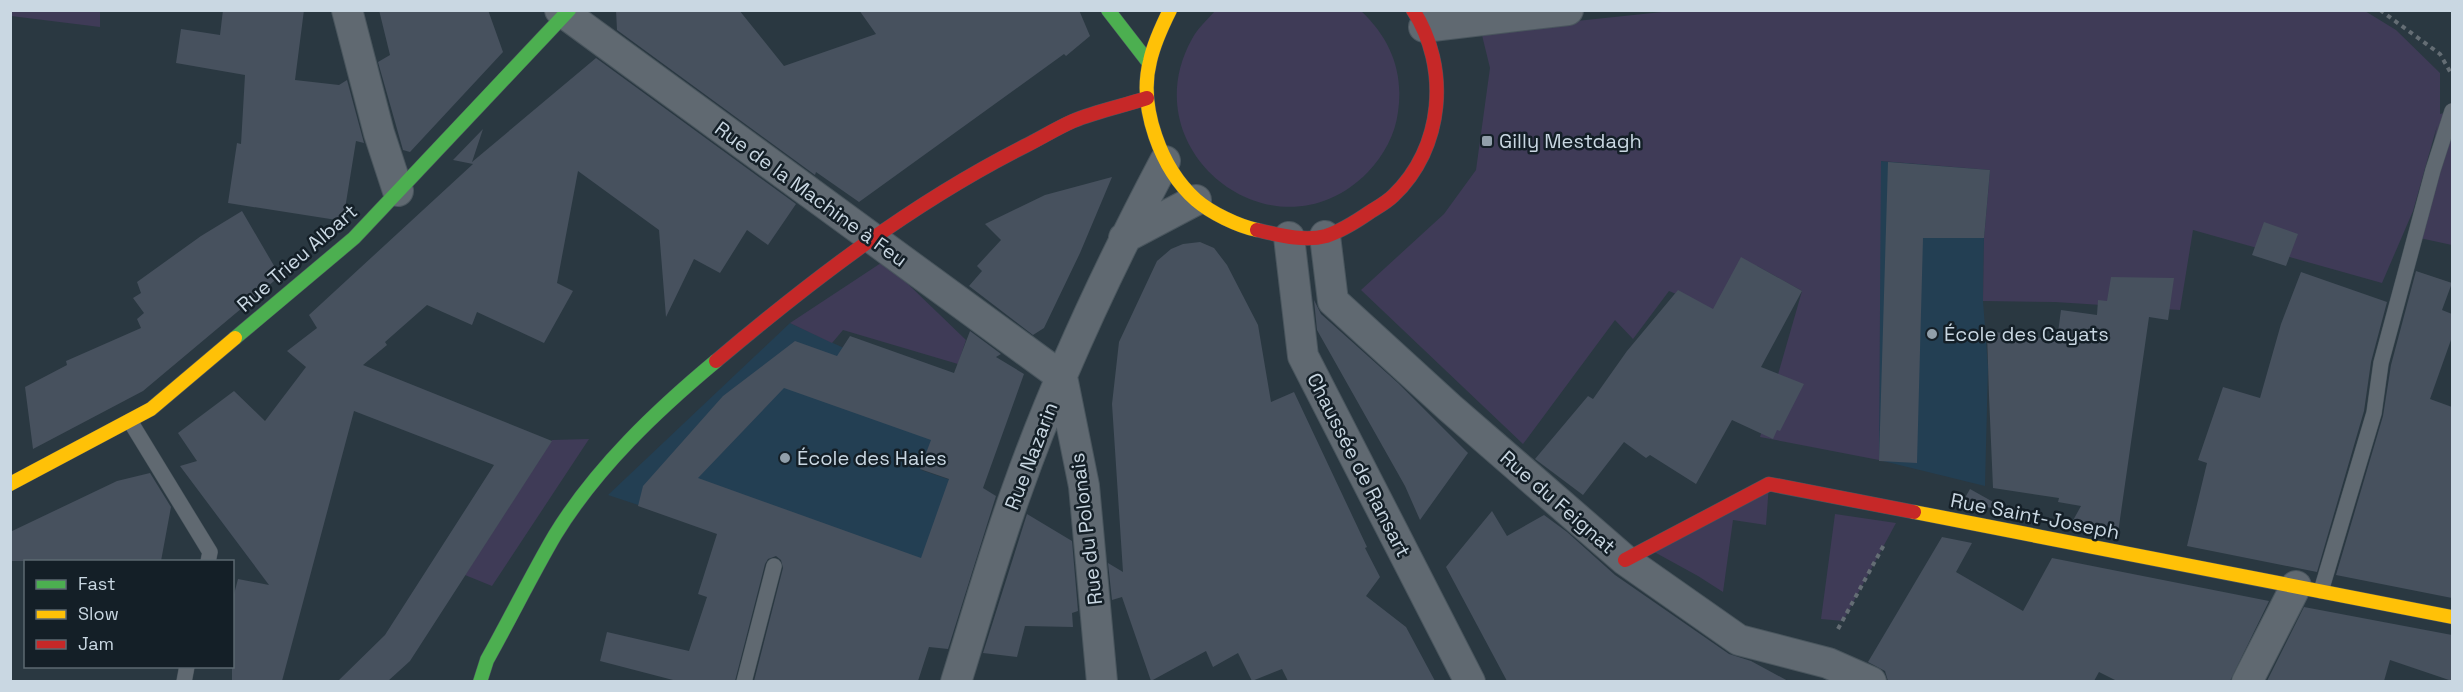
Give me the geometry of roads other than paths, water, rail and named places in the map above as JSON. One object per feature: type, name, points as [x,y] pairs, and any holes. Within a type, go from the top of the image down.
[{"type":"main road","points":[[1108,10],[1149,63]]},
{"type":"main road","points":[[1170,10],[1160,30],[1149,63],[1147,98],[1153,131],[1164,161],[1196,200],[1239,226],[1289,237],[1326,236],[1355,222],[1393,196],[1421,160],[1436,117],[1437,71],[1419,19]]},
{"type":"main road","name":"Rue Trieu Albart","points":[[10,484],[151,409],[354,238],[564,12]]},
{"type":"main road","points":[[480,681],[487,660],[556,534],[603,469],[668,402],[773,313],[872,238],[928,200],[999,159],[1074,122],[1147,98]]},
{"type":"main road","name":"Rue Saint-Joseph","points":[[1625,560],[1769,484],[2452,617]]},
{"type":"street","points":[[347,10],[379,133],[398,191]]},
{"type":"street","points":[[1419,19],[1568,10]]},
{"type":"street","name":"Rue de la Machine à Feu","points":[[564,12],[1062,377]]},
{"type":"street","name":"Rue Nazarin","points":[[956,681],[1017,489],[1062,377],[1124,238],[1164,161]]},
{"type":"street","points":[[1124,238],[1196,200]]},
{"type":"street","name":"Rue du Feignat","points":[[1326,236],[1333,301],[1450,408],[1625,560],[1738,640],[1820,661],[1871,681]]},
{"type":"street","name":"Chaussée de Ransart","points":[[1289,237],[1304,356],[1470,681]]},
{"type":"street","name":"Rue du Polonais","points":[[1062,377],[1084,486],[1102,681]]},
{"type":"street","points":[[2247,681],[2309,589]]},
{"type":"lane","points":[[2309,589],[2374,413],[2381,363],[2430,182],[2452,111]]},
{"type":"lane","points":[[130,421],[210,552],[208,560]]},
{"type":"lane","points":[[744,681],[774,566]]},
{"type":"place","name":"Gilly Mestdagh","points":[[1487,141]]},
{"type":"place","name":"École des Cayats","points":[[1932,334]]},
{"type":"place","name":"École des Haies","points":[[785,458]]}]
